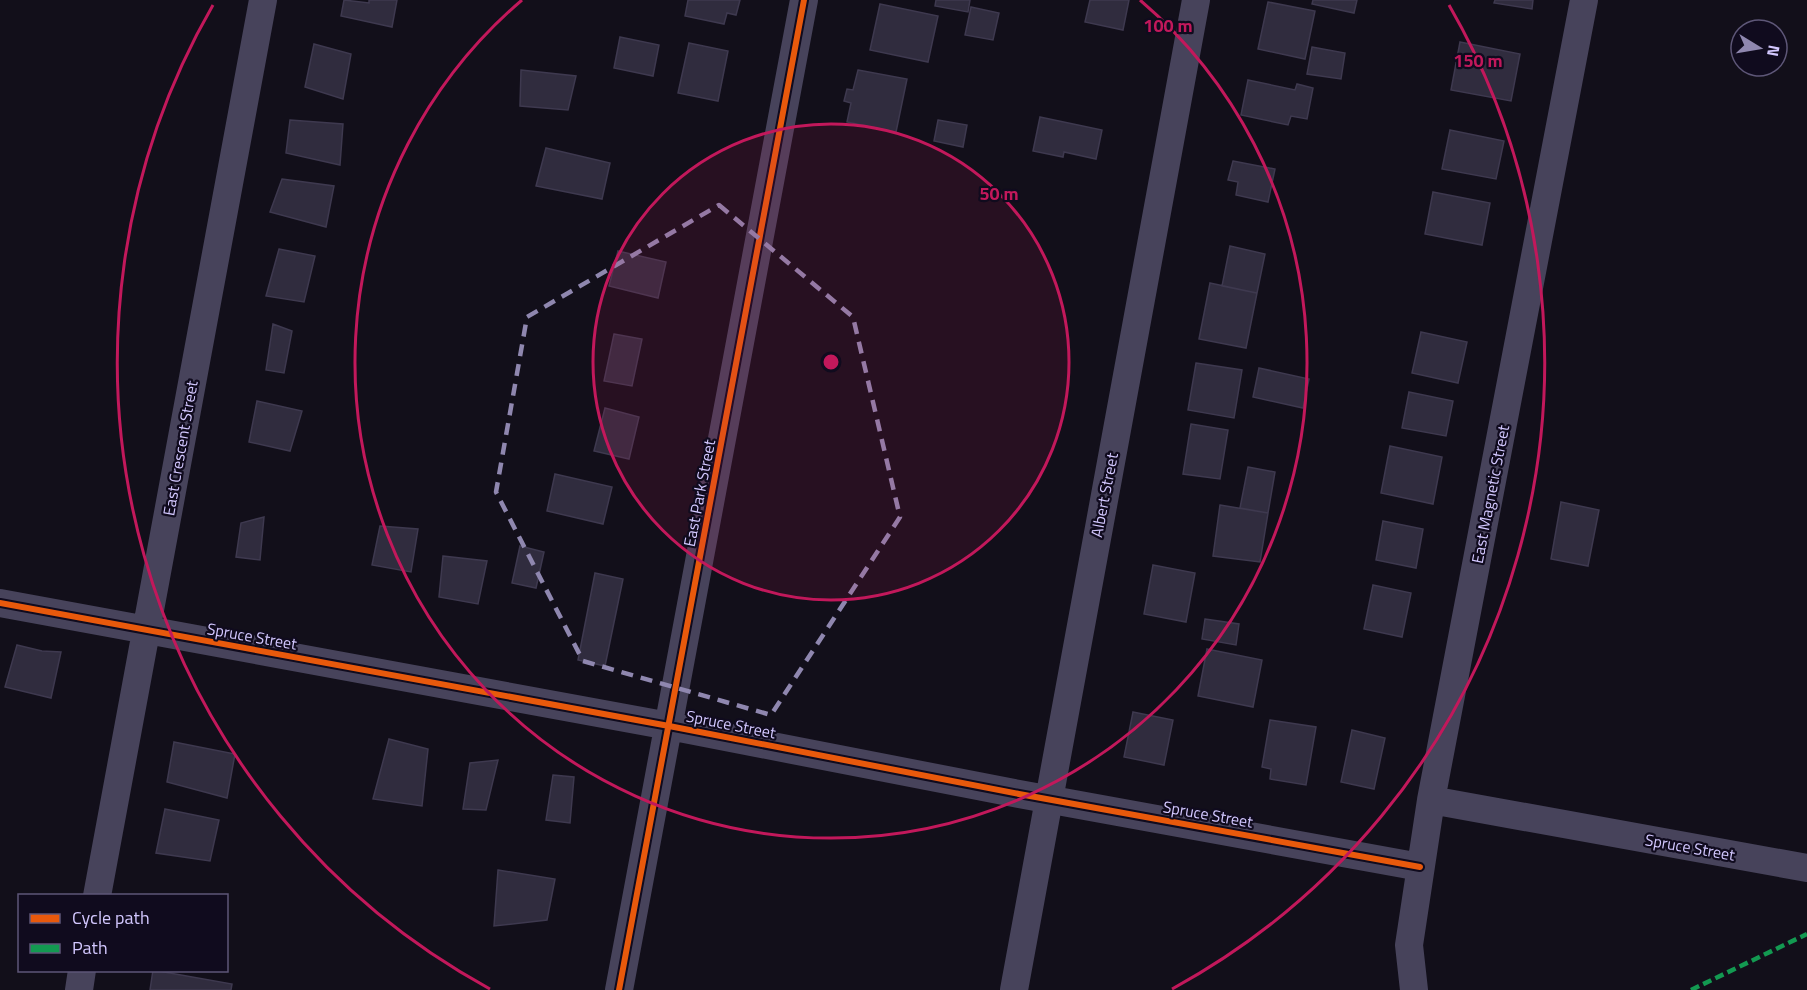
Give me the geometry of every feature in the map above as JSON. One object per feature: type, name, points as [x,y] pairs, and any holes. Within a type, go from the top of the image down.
[{"type":"street","name":"East Crescent Street","points":[[97,894],[263,0]]},
{"type":"street","name":"East Park Street","points":[[619,990],[804,0]]},
{"type":"street","name":"Albert Street","points":[[1014,990],[1196,0]]},
{"type":"street","name":"East Magnetic Street","points":[[1414,990],[1409,945],[1431,801],[1584,0]]},
{"type":"street","name":"Spruce Street","points":[[0,603],[1420,867]]},
{"type":"street","name":"Spruce Street","points":[[1431,801],[1807,868]]},
{"type":"street","points":[[79,990],[82,972]]},
{"type":"highlighted area","points":[[719,205],[853,317],[900,517],[771,715],[583,661],[496,492],[527,317]]},
{"type":"building","points":[[344,0],[369,3],[369,0],[397,0],[392,27],[341,16]]},
{"type":"building","points":[[688,0],[740,0],[736,15],[727,13],[724,24],[685,16]]},
{"type":"building","points":[[936,0],[970,0],[968,12],[935,6]]},
{"type":"building","points":[[1090,0],[1129,0],[1123,30],[1085,22]]},
{"type":"building","points":[[1313,0],[1357,0],[1354,13],[1312,4]]},
{"type":"building","points":[[1495,0],[1533,0],[1532,9],[1494,3]]},
{"type":"building","points":[[1268,2],[1315,11],[1305,59],[1258,49]]},
{"type":"building","points":[[880,4],[938,16],[928,62],[870,50]]},
{"type":"building","points":[[971,7],[999,13],[993,40],[965,35]]},
{"type":"building","points":[[620,37],[659,45],[653,76],[614,68]]},
{"type":"building","points":[[1460,42],[1520,54],[1511,101],[1451,90]]},
{"type":"building","points":[[689,43],[728,51],[718,101],[678,93]]},
{"type":"building","points":[[314,44],[351,54],[343,99],[305,87]]},
{"type":"building","points":[[1312,47],[1345,53],[1341,79],[1307,74]]},
{"type":"building","points":[[521,70],[576,76],[568,110],[520,106]]},
{"type":"building","points":[[858,70],[907,79],[896,132],[847,122],[851,103],[844,101],[847,89],[853,90]]},
{"type":"building","points":[[1248,80],[1295,90],[1297,84],[1313,88],[1307,119],[1291,116],[1288,125],[1241,115]]},
{"type":"building","points":[[1040,117],[1102,130],[1096,159],[1064,152],[1063,157],[1033,151]]},
{"type":"building","points":[[290,120],[343,124],[340,165],[286,153]]},
{"type":"building","points":[[938,120],[967,125],[963,147],[934,141]]},
{"type":"building","points":[[1450,130],[1504,141],[1496,179],[1442,169]]},
{"type":"building","points":[[546,148],[610,163],[602,199],[536,186]]},
{"type":"building","points":[[1233,161],[1275,169],[1268,202],[1236,195],[1238,182],[1228,180]]},
{"type":"building","points":[[282,179],[334,186],[326,227],[270,212]]},
{"type":"building","points":[[1433,192],[1490,203],[1482,245],[1425,234]]},
{"type":"building","points":[[1230,246],[1265,254],[1257,293],[1222,286]]},
{"type":"building","points":[[279,249],[315,256],[304,302],[266,296]]},
{"type":"building","points":[[618,251],[666,262],[658,298],[609,286]]},
{"type":"building","points":[[1210,283],[1257,293],[1246,348],[1199,339]]},
{"type":"building","points":[[273,324],[292,331],[284,373],[266,370]]},
{"type":"building","points":[[1421,332],[1467,342],[1458,383],[1412,373]]},
{"type":"building","points":[[614,334],[642,339],[632,386],[604,381]]},
{"type":"building","points":[[1196,363],[1242,370],[1234,418],[1188,410]]},
{"type":"building","points":[[1259,368],[1309,379],[1303,408],[1253,397]]},
{"type":"building","points":[[1409,392],[1453,401],[1446,436],[1402,428]]},
{"type":"building","points":[[257,401],[302,411],[290,451],[249,442]]},
{"type":"building","points":[[605,408],[639,417],[629,459],[594,451]]},
{"type":"building","points":[[1191,424],[1228,430],[1220,479],[1183,474]]},
{"type":"building","points":[[1390,446],[1442,457],[1433,504],[1381,493]]},
{"type":"building","points":[[1248,467],[1275,472],[1268,513],[1240,508]]},
{"type":"building","points":[[555,474],[612,487],[603,524],[547,511]]},
{"type":"building","points":[[1561,502],[1599,510],[1588,566],[1551,559]]},
{"type":"building","points":[[1220,505],[1268,513],[1260,562],[1213,556]]},
{"type":"building","points":[[264,517],[260,560],[236,557],[241,523]]},
{"type":"building","points":[[1383,521],[1423,529],[1416,568],[1376,560]]},
{"type":"building","points":[[380,526],[418,529],[411,572],[372,565]]},
{"type":"building","points":[[520,546],[544,552],[536,588],[512,583]]},
{"type":"building","points":[[443,556],[487,561],[478,604],[439,597]]},
{"type":"building","points":[[1153,565],[1195,573],[1186,622],[1144,614]]},
{"type":"building","points":[[595,573],[623,579],[605,666],[578,660]]},
{"type":"building","points":[[1373,585],[1411,593],[1402,637],[1364,629]]},
{"type":"building","points":[[1205,619],[1239,624],[1236,645],[1202,639]]},
{"type":"building","points":[[17,645],[42,651],[61,652],[51,698],[5,687]]},
{"type":"building","points":[[1207,649],[1262,660],[1253,707],[1198,696]]},
{"type":"building","points":[[1133,712],[1173,720],[1164,765],[1124,757]]},
{"type":"building","points":[[1270,720],[1316,727],[1306,785],[1270,779],[1271,769],[1262,767]]},
{"type":"building","points":[[1352,730],[1385,738],[1374,789],[1341,782]]},
{"type":"building","points":[[389,739],[428,749],[422,806],[373,799]]},
{"type":"building","points":[[174,742],[235,754],[227,798],[167,782]]},
{"type":"building","points":[[498,760],[486,810],[463,809],[470,763]]},
{"type":"building","points":[[553,775],[574,777],[570,823],[546,820]]},
{"type":"building","points":[[165,809],[219,820],[210,861],[156,853]]},
{"type":"building","points":[[498,870],[555,879],[547,920],[494,926]]},
{"type":"building","points":[[153,972],[232,984],[231,990],[150,990]]},
{"type":"marked path","points":[[1691,990],[1807,934]]},
{"type":"cycle path","points":[[619,990],[804,0]]},
{"type":"cycle path","points":[[0,603],[1420,867]]}]
